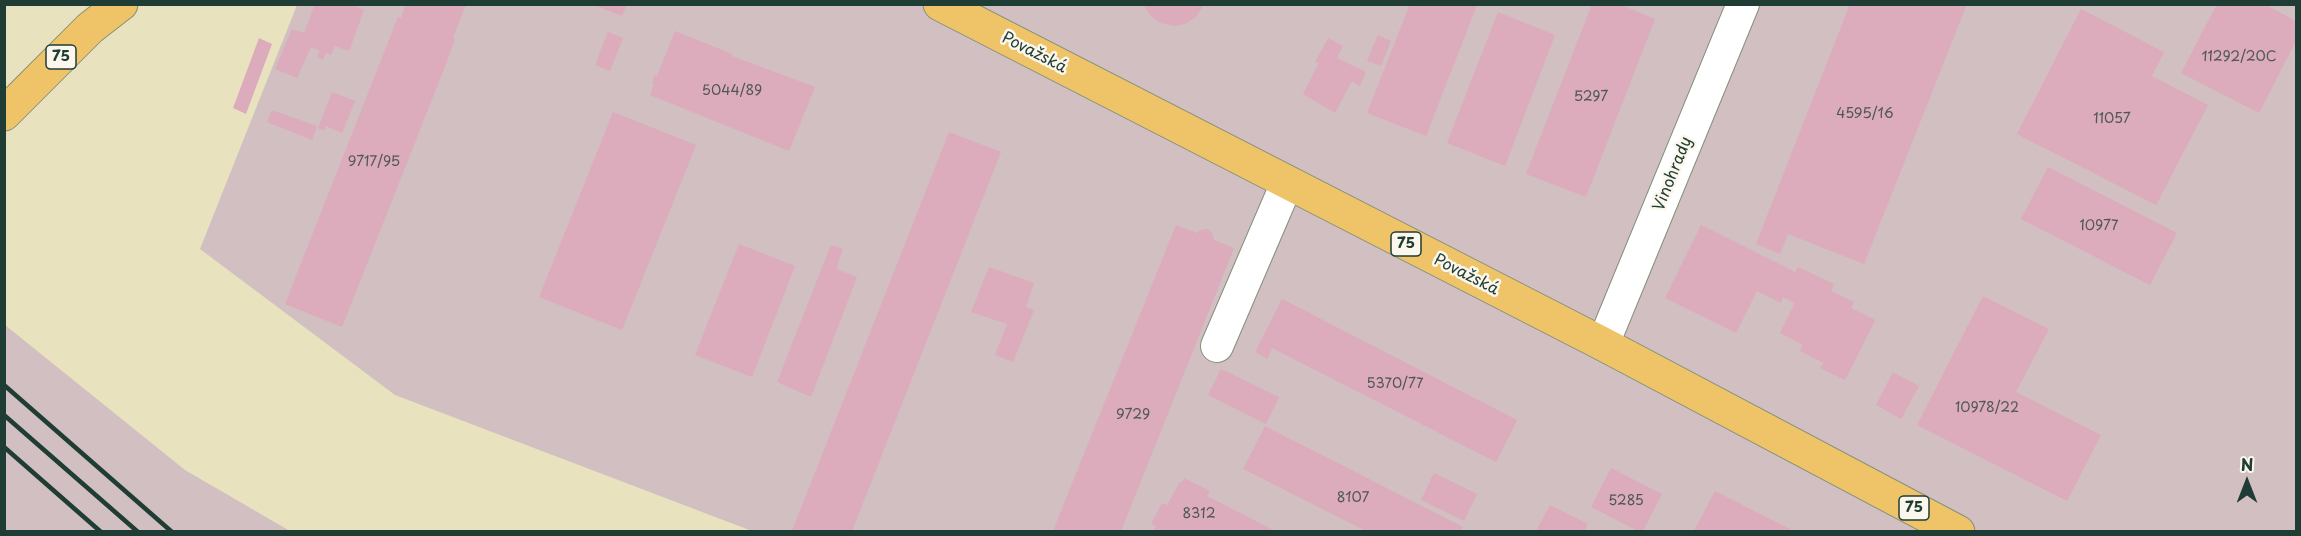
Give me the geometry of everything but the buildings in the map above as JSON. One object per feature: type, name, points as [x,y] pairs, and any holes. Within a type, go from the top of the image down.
[{"type":"main road","name":"75","points":[[4,114],[90,27],[121,4]]},
{"type":"main road","name":"Považská","points":[[940,4],[1603,344],[1959,531]]},
{"type":"street","name":"Vinohrady","points":[[1603,344],[1743,4]]},
{"type":"street","points":[[1217,346],[1287,183]]},
{"type":"shaded area","points":[[297,5],[2296,5],[2296,531],[752,531],[395,395],[200,249]]},
{"type":"shaded area","points":[[5,325],[185,470],[290,531],[5,531]]},
{"type":"railway","points":[[4,385],[172,532]]},
{"type":"railway","points":[[4,415],[138,532]]},
{"type":"railway","points":[[4,447],[101,532]]}]
